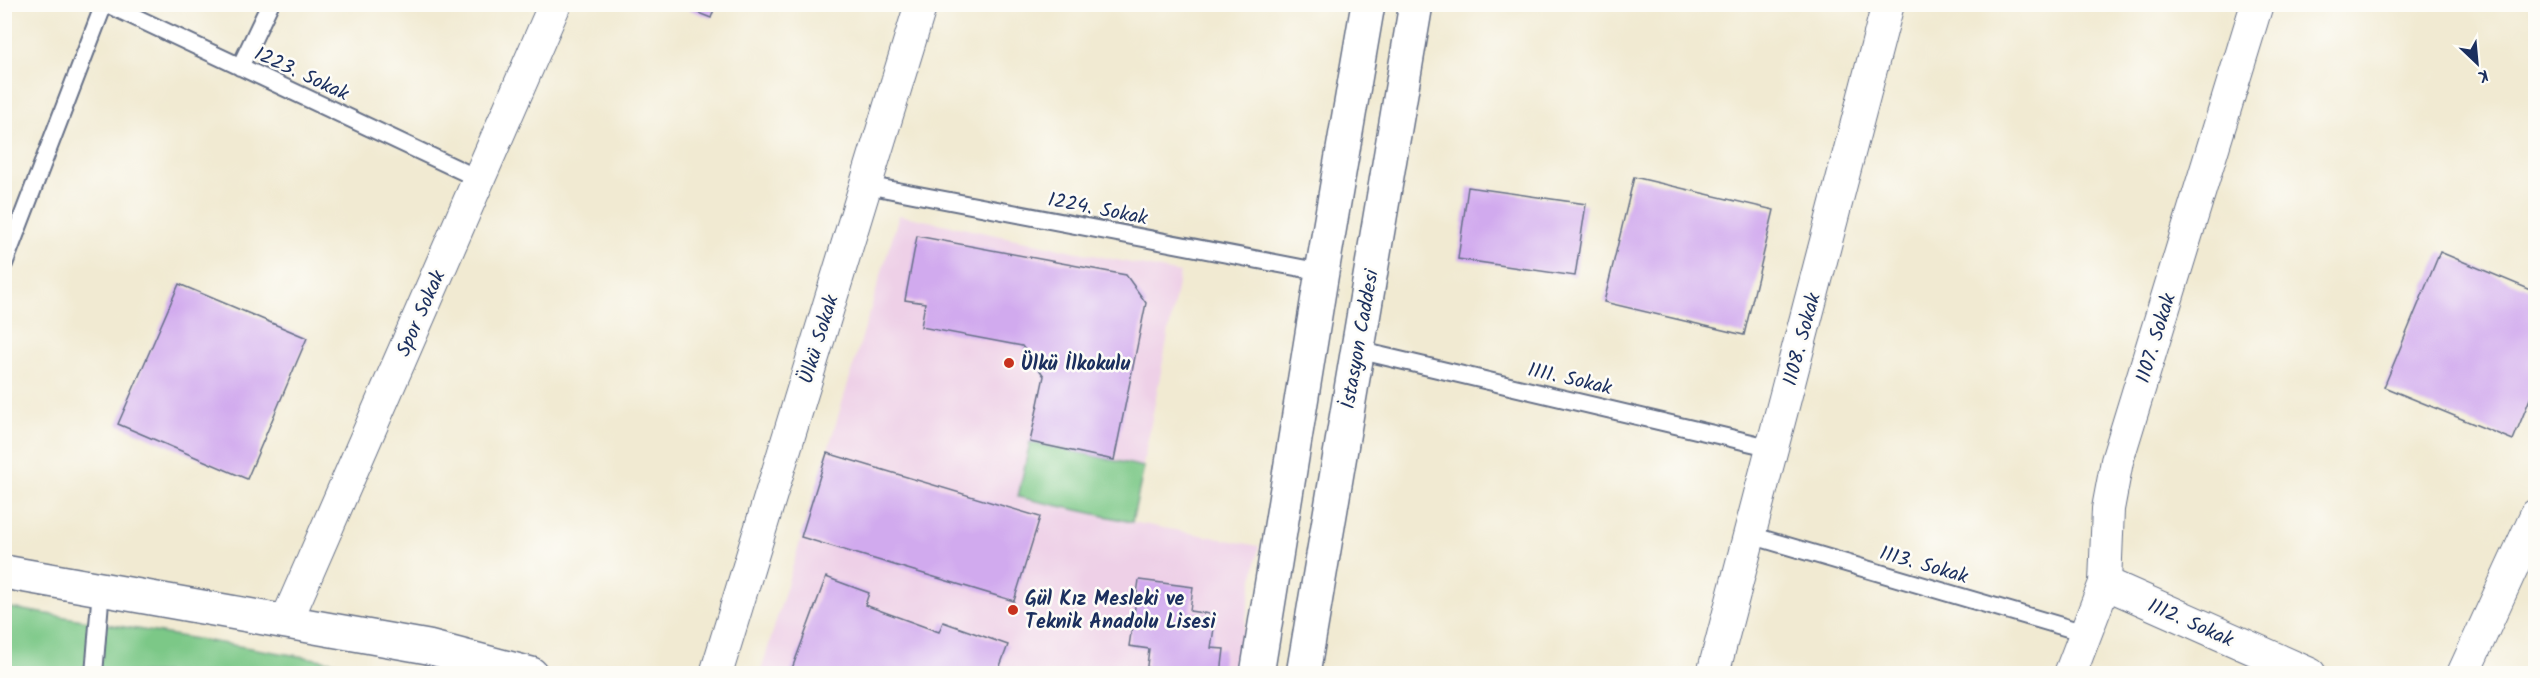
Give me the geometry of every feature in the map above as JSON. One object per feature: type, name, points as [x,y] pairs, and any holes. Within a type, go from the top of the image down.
[{"type":"main road","points":[[1257,674],[1368,4]]},
{"type":"main road","name":"İstasyon Caddesi","points":[[1303,674],[1416,4]]},
{"type":"main road","points":[[4,572],[428,647],[531,674]]},
{"type":"street","name":"Spor Sokak","points":[[286,622],[555,4]]},
{"type":"street","name":"Ülkü Sokak","points":[[716,674],[921,4]]},
{"type":"street","name":"1108. Sokak","points":[[1713,674],[1888,4]]},
{"type":"street","name":"1107. Sokak","points":[[2070,674],[2105,583],[2108,509],[2117,461],[2257,4]]},
{"type":"street","points":[[2463,674],[2535,515]]},
{"type":"street","name":"1112. Sokak","points":[[2105,583],[2310,674]]},
{"type":"lane","name":"1223. Sokak","points":[[105,4],[478,179]]},
{"type":"lane","points":[[4,264],[105,4]]},
{"type":"lane","points":[[240,67],[270,4]]},
{"type":"lane","name":"1224. Sokak","points":[[866,184],[1322,272]]},
{"type":"lane","name":"1111. Sokak","points":[[1356,350],[1773,448]]},
{"type":"lane","name":"1113. Sokak","points":[[1750,535],[2085,633]]},
{"type":"lane","points":[[94,674],[101,589]]},
{"type":"shaded area","points":[[899,215],[1180,273],[1132,522],[1259,546],[1236,673],[760,674]]},
{"type":"green space","points":[[1030,442],[1144,467],[1132,522],[1018,497]]},
{"type":"green space","points":[[5,607],[401,673],[5,673]]},
{"type":"building","points":[[676,4],[716,4],[711,18]]},
{"type":"building","points":[[1634,177],[1774,210],[1744,335],[1604,302]]},
{"type":"building","points":[[1468,187],[1586,204],[1575,276],[1458,259]]},
{"type":"building","name":"Ülkü İlkokulu","points":[[917,236],[1126,275],[1146,303],[1114,460],[1030,442],[1044,376],[1022,346],[921,327],[925,303],[905,300]]},
{"type":"building","points":[[2440,252],[2536,292],[2536,384],[2513,440],[2384,387]]},
{"type":"building","points":[[179,284],[307,338],[247,479],[118,424]]},
{"type":"building","points":[[827,453],[1040,517],[1014,601],[801,537]]},
{"type":"building","points":[[826,577],[869,593],[865,605],[939,632],[943,622],[1008,645],[997,674],[790,674]]},
{"type":"building","points":[[1139,580],[1193,587],[1190,611],[1216,615],[1211,648],[1224,649],[1221,674],[1146,674],[1149,649],[1129,646]]},
{"type":"place","name":"Ülkü İlkokulu","points":[[1009,363]]},
{"type":"place","name":"Gül Kız Mesleki ve Teknik Anadolu Lisesi","points":[[1013,610]]}]
